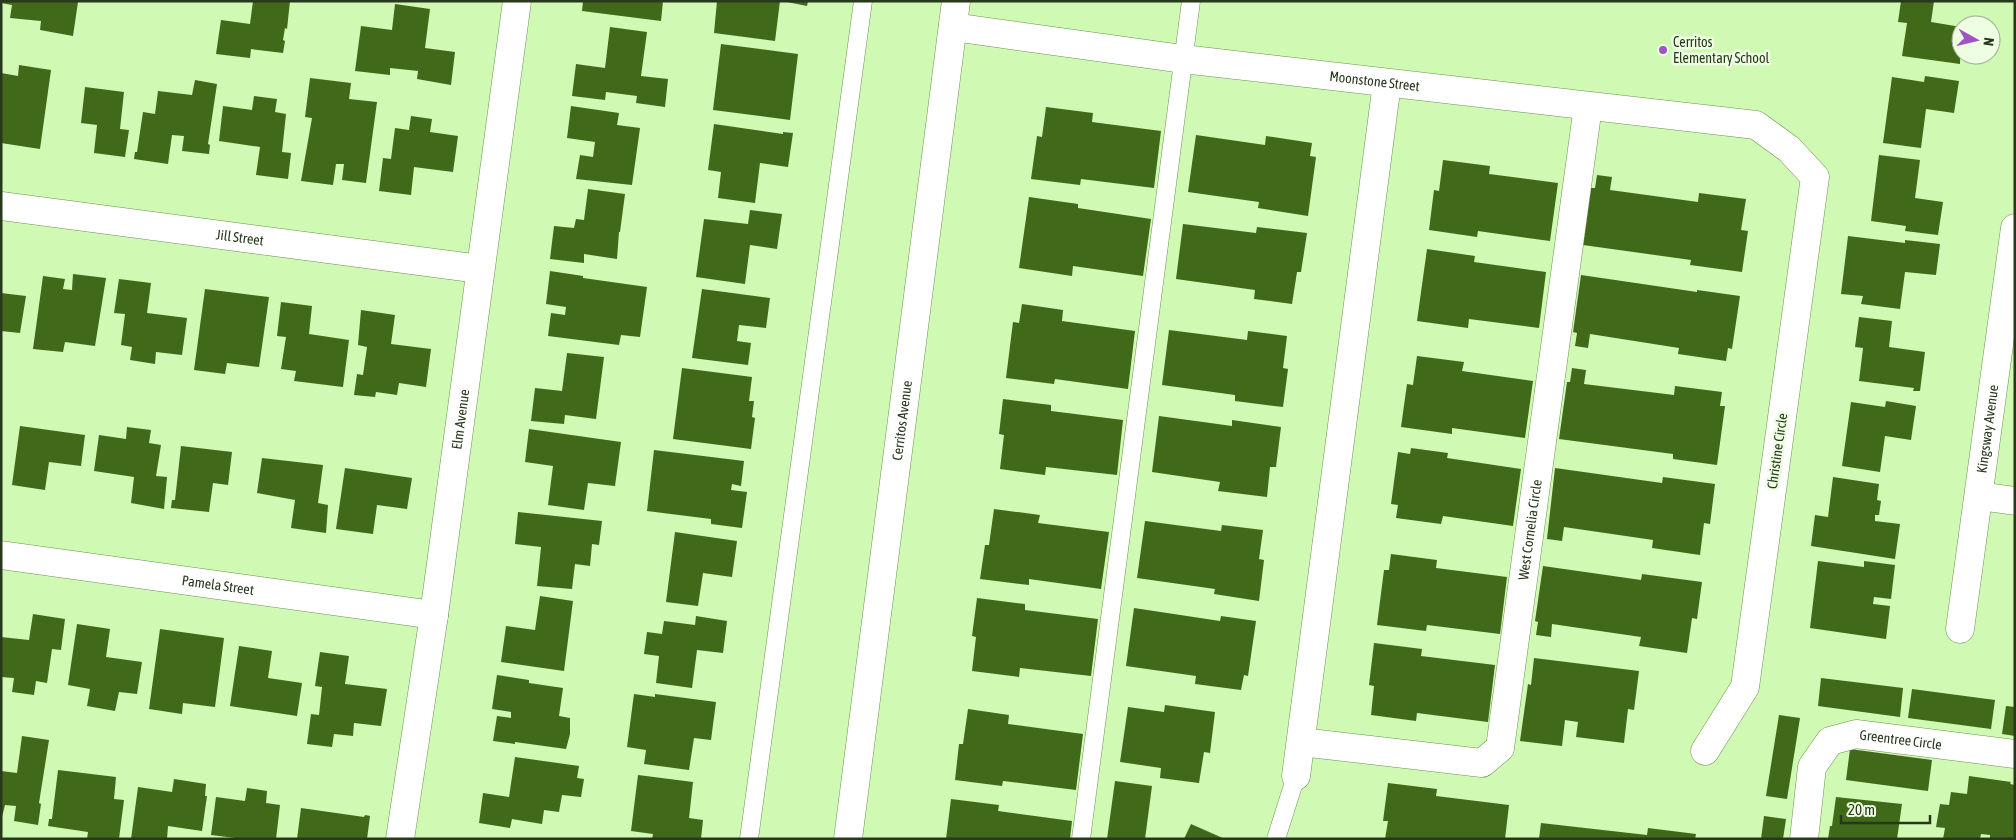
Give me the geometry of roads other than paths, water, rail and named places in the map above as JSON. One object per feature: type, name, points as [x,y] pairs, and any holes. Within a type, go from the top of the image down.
[{"type":"street","name":"Elm Avenue","points":[[400,839],[434,614],[517,1]]},
{"type":"street","name":"Moonstone Street","points":[[955,14],[1183,59],[1756,125],[1789,149]]},
{"type":"street","name":"Cerritos Avenue","points":[[848,839],[955,14]]},
{"type":"street","points":[[1296,776],[1387,83]]},
{"type":"street","name":"West Cornelia Circle","points":[[1301,742],[1482,763],[1500,748],[1588,106]]},
{"type":"street","name":"Christine Circle","points":[[1705,751],[1745,687],[1815,177],[1789,149]]},
{"type":"street","name":"Jill Street","points":[[1,206],[480,268]]},
{"type":"street","name":"Kingsway Avenue","points":[[1960,629],[2015,228]]},
{"type":"street","points":[[1979,496],[2015,501]]},
{"type":"street","name":"Pamela Street","points":[[1,555],[434,614]]},
{"type":"street","name":"Greentree Circle","points":[[1804,839],[1812,767],[1830,741],[1856,734],[2015,754]]},
{"type":"lane","points":[[749,839],[864,1]]},
{"type":"lane","points":[[1081,839],[1191,1]]},
{"type":"lane","points":[[1276,839],[1296,776]]},
{"type":"place","name":"Cerritos Elementary School","points":[[1663,50]]}]
